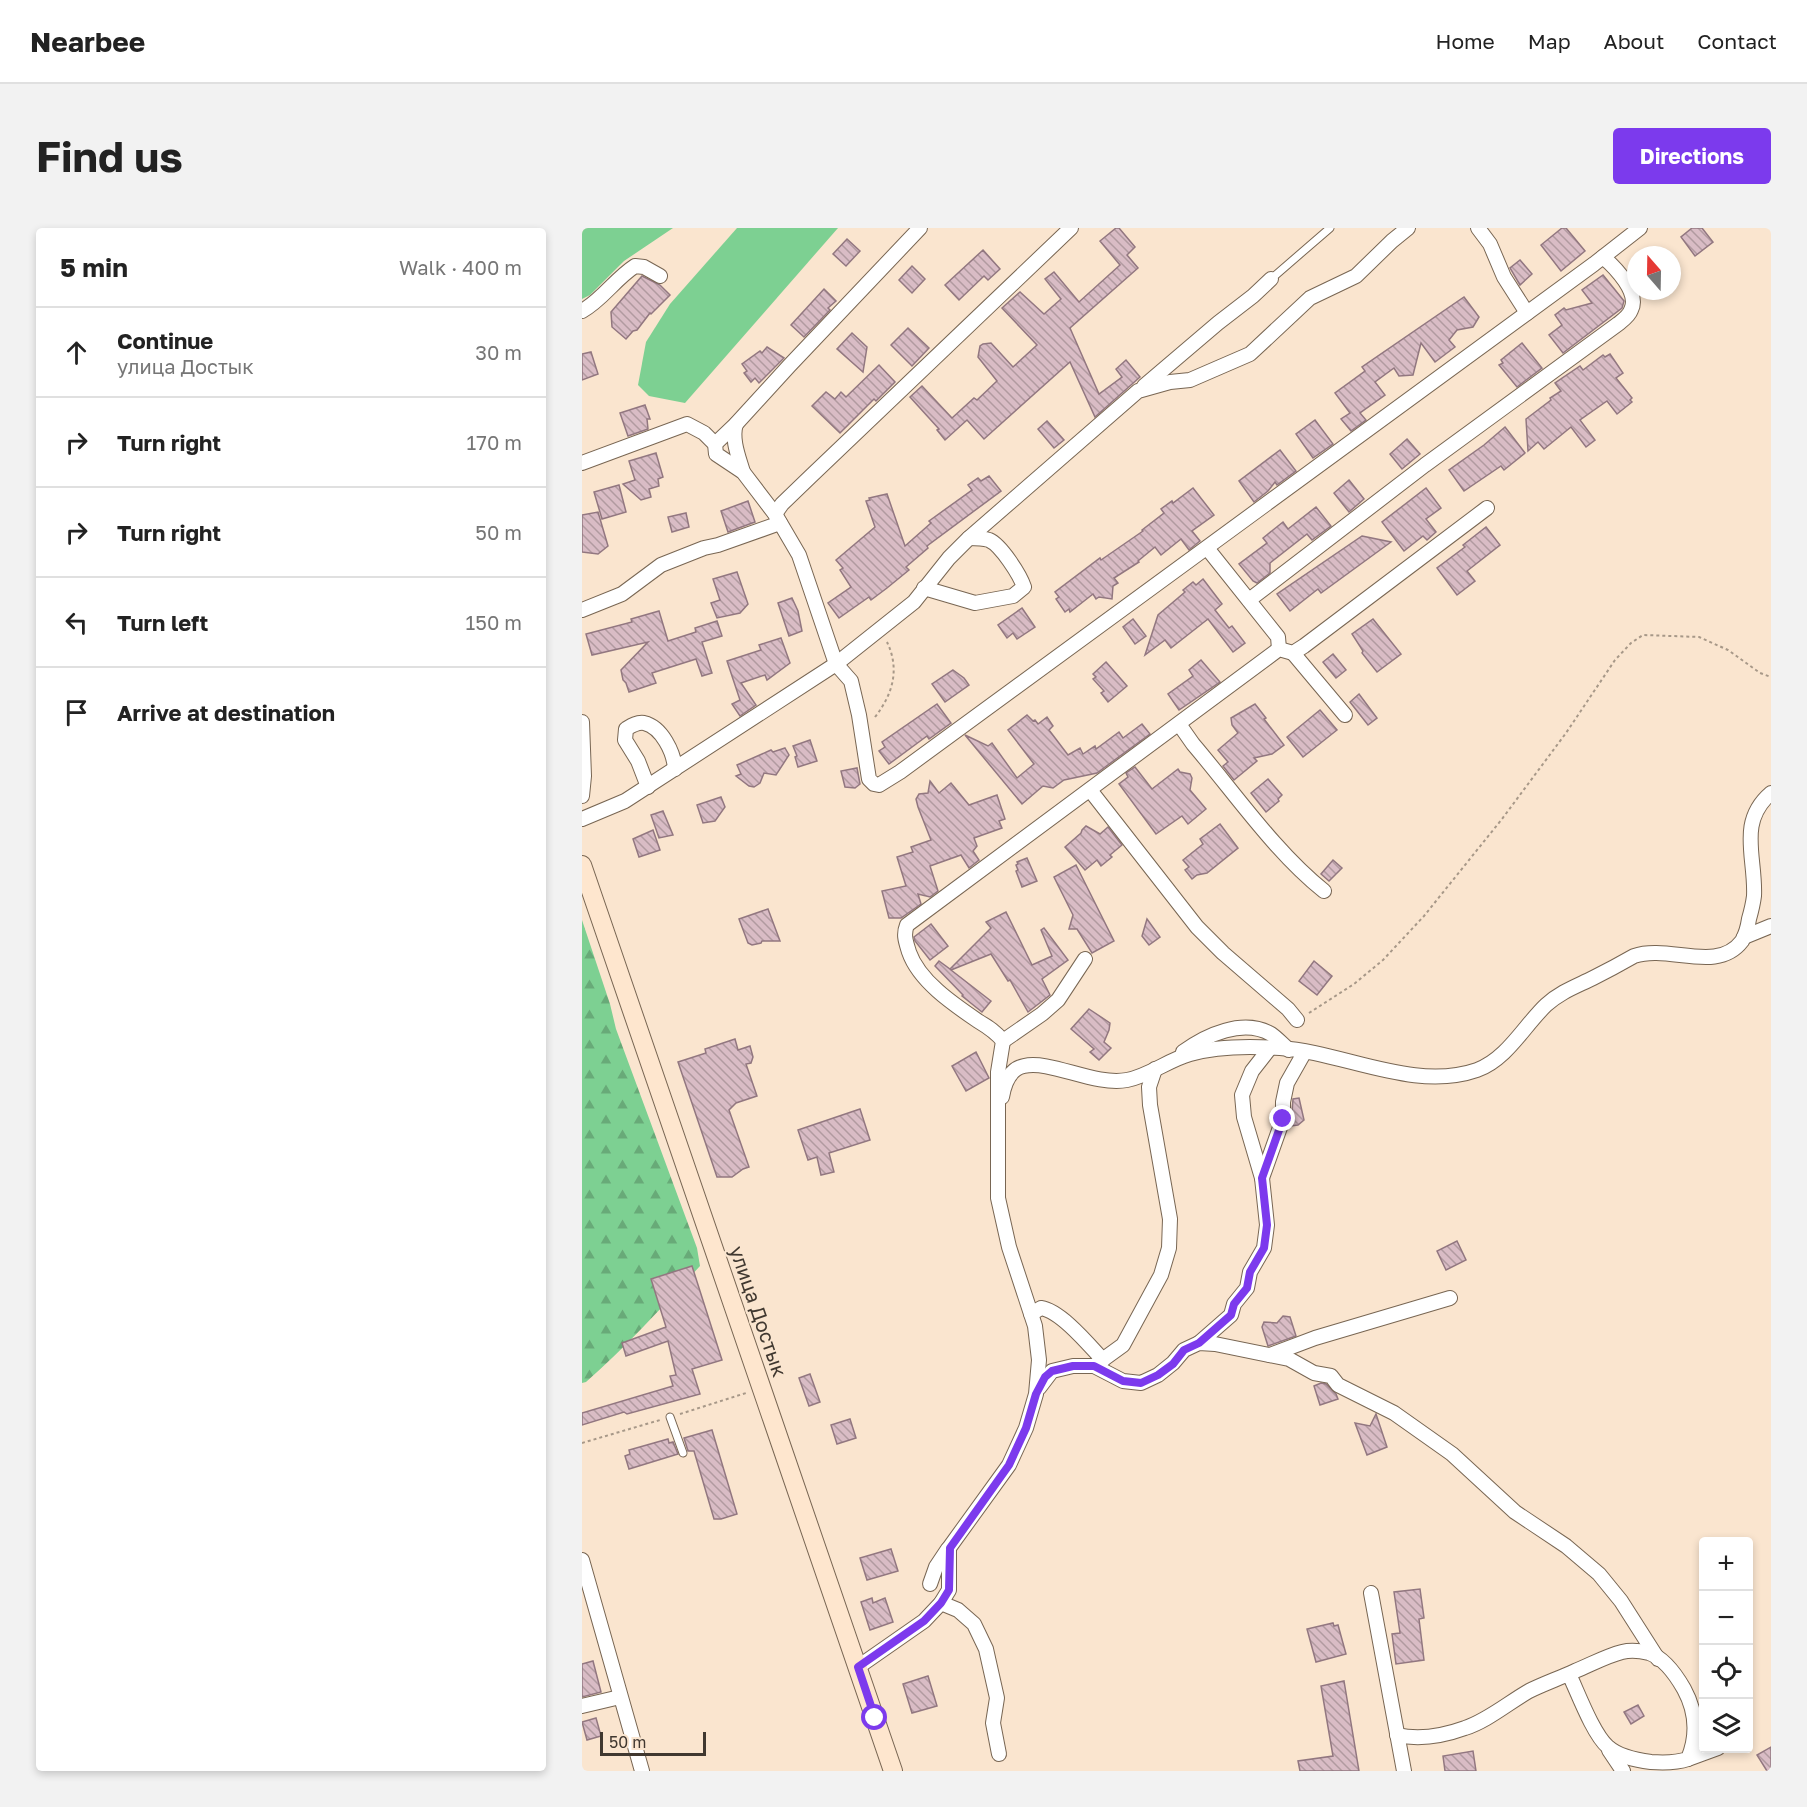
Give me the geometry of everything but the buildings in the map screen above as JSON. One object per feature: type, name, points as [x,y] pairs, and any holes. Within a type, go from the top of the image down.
[{"type":"main road","name":"улица Достык","points":[[582,865],[893,1771]]},
{"type":"street","points":[[715,444],[921,228]]},
{"type":"street","points":[[582,610],[622,594],[661,565],[704,548],[718,545],[777,519],[782,504],[802,484],[1071,228]]},
{"type":"street","points":[[1138,391],[1170,382],[1190,380],[1250,354],[1310,298],[1356,276],[1408,228]]},
{"type":"street","points":[[1478,228],[1490,244],[1504,277],[1527,313]]},
{"type":"street","points":[[582,462],[687,424],[704,433],[715,444],[716,454],[743,472],[777,519],[799,555],[836,664],[851,681],[862,729],[869,779],[879,785],[1207,548],[1640,228]]},
{"type":"street","points":[[1249,600],[1425,465],[1618,324],[1631,312],[1633,297],[1623,279],[1603,257]]},
{"type":"street","points":[[582,311],[597,301],[623,274],[635,266],[644,267],[660,276]]},
{"type":"street","points":[[582,722],[584,733],[582,795],[585,818],[625,801],[648,787],[836,664],[914,602],[949,558],[969,538],[1271,279]]},
{"type":"street","points":[[736,424],[735,442],[743,472]]},
{"type":"street","points":[[1004,1041],[996,1032],[940,992],[913,965],[904,938],[908,925],[1179,724],[1286,651],[1487,507]]},
{"type":"street","points":[[924,588],[975,603],[1013,596],[1024,587],[1015,569],[990,540],[969,538]]},
{"type":"street","points":[[1207,548],[1278,637],[1286,651],[1345,715]]},
{"type":"street","points":[[648,787],[638,761],[625,740],[626,729],[635,724],[645,723],[658,732],[667,742],[675,758],[675,769]]},
{"type":"street","points":[[1179,724],[1286,856],[1305,876],[1324,891]]},
{"type":"street","points":[[1090,790],[1197,927],[1222,953],[1288,1009],[1297,1020]]},
{"type":"street","points":[[998,1119],[1003,1089],[1010,1076],[1023,1066],[1092,1079],[1124,1081],[1136,1078],[1189,1054],[1220,1048],[1270,1048],[1415,1076],[1457,1074],[1478,1069],[1499,1056],[1547,1004],[1566,990],[1634,956],[1645,952],[1660,952],[1704,958],[1725,955],[1742,941],[1754,896],[1750,838],[1752,822],[1760,802],[1771,793]]},
{"type":"street","points":[[1744,937],[1771,926]]},
{"type":"street","points":[[930,1584],[936,1567],[1009,1465],[1026,1428],[1039,1377],[1038,1344],[1000,1209],[998,1072],[1004,1041],[1058,1000],[1085,959]]},
{"type":"street","points":[[1169,1062],[1193,1044],[1235,1028],[1254,1028],[1271,1034],[1288,1050]]},
{"type":"street","points":[[1031,1314],[1041,1308],[1046,1309],[1060,1318],[1098,1363],[1123,1381],[1141,1383],[1158,1375],[1173,1364],[1184,1350],[1199,1343],[1231,1315],[1234,1304],[1247,1288],[1250,1272],[1264,1248],[1267,1225],[1262,1178],[1244,1117],[1242,1095],[1252,1071],[1270,1048]]},
{"type":"street","points":[[1262,1178],[1283,1119],[1283,1102],[1287,1083],[1304,1053]]},
{"type":"street","points":[[1000,1061],[1010,1076]]},
{"type":"street","points":[[1036,1394],[1045,1377],[1052,1371],[1098,1363],[1123,1346],[1161,1275],[1169,1248],[1170,1219],[1150,1105],[1149,1087],[1155,1069]]},
{"type":"street","points":[[1270,1355],[1315,1338],[1450,1298]]},
{"type":"street","points":[[1199,1343],[1215,1344],[1289,1359],[1314,1372],[1331,1376],[1338,1385],[1394,1413],[1452,1454],[1515,1512],[1566,1546],[1599,1574],[1621,1601],[1658,1659]]},
{"type":"street","points":[[858,1667],[924,1621],[941,1603],[949,1590],[950,1548]]},
{"type":"street","points":[[583,1564],[642,1771]]},
{"type":"street","points":[[1371,1593],[1404,1771]]},
{"type":"street","points":[[941,1603],[958,1610],[974,1624],[986,1649],[997,1698],[993,1723],[999,1754]]},
{"type":"street","points":[[1397,1735],[1429,1737],[1467,1728],[1530,1691],[1623,1652],[1644,1652],[1664,1662],[1679,1681],[1699,1719]]},
{"type":"street","points":[[1569,1674],[1593,1724],[1623,1771]]},
{"type":"street","points":[[582,1706],[620,1697]]},
{"type":"street","points":[[1688,1759],[1694,1735],[1693,1711]]},
{"type":"street","points":[[1607,1746],[1619,1755],[1641,1761],[1667,1763],[1706,1753]]},
{"type":"lane","points":[[1271,279],[1330,228]]},
{"type":"lane","points":[[670,1417],[683,1453]]},
{"type":"path","points":[[862,729],[883,707],[895,672],[893,655],[880,628]]},
{"type":"path","points":[[1297,1020],[1354,984],[1383,960],[1424,916],[1502,819],[1566,733],[1615,660],[1630,643],[1643,635],[1699,638],[1728,650],[1760,673],[1771,678]]},
{"type":"green space","points":[[582,228],[673,228],[624,261],[590,295],[582,299]]},
{"type":"green space","points":[[737,228],[838,228],[685,403],[649,396],[638,385],[646,342],[670,304]]},
{"type":"green space","points":[[582,920],[616,1029],[697,1248],[700,1266],[630,1340],[586,1382],[582,1383]]},
{"type":"route","points":[[875,1718],[858,1667],[924,1621],[941,1603],[949,1590],[950,1548],[1009,1465],[1026,1428],[1036,1394],[1045,1377],[1052,1371],[1073,1366],[1094,1366],[1123,1381],[1141,1383],[1158,1375],[1173,1364],[1184,1350],[1199,1343],[1231,1315],[1234,1304],[1247,1288],[1250,1272],[1264,1248],[1267,1225],[1262,1178],[1283,1119]]}]
